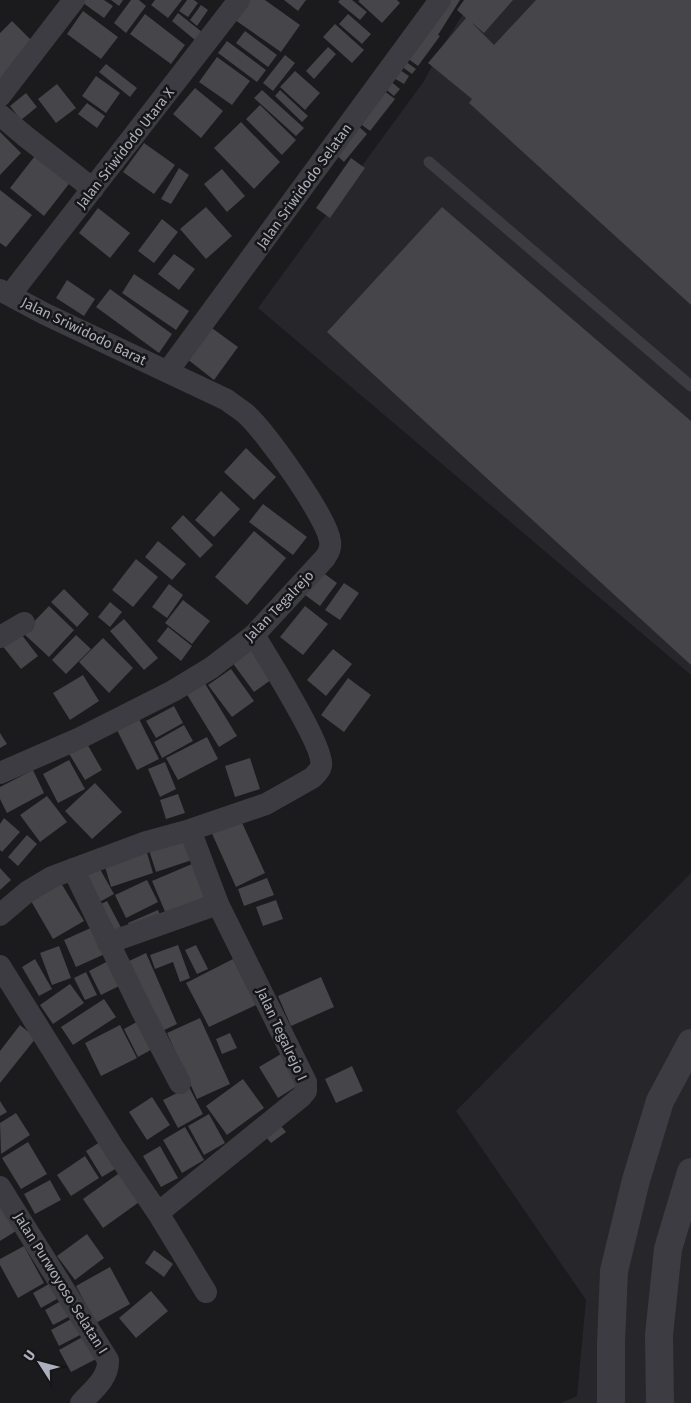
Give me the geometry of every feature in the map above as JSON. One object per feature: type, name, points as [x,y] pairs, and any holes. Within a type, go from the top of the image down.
[{"type":"street","points":[[0,96],[74,0]]},
{"type":"street","name":"Jalan Sriwidodo Utara X","points":[[5,292],[93,189],[239,0]]},
{"type":"street","name":"Jalan Sriwidodo Selatan","points":[[168,371],[440,0]]},
{"type":"street","points":[[0,115],[93,189]]},
{"type":"street","name":"Jalan Sriwidodo Barat","points":[[5,292],[53,318],[168,371]]},
{"type":"street","name":"Jalan Tegalrejo","points":[[0,773],[80,738],[173,691],[211,668],[254,635],[325,558],[330,549],[330,539],[323,519],[260,429],[246,414],[228,400],[168,371]]},
{"type":"street","points":[[0,637],[24,623]]},
{"type":"street","points":[[0,914],[27,892],[52,877],[146,842],[190,830],[266,804],[312,778],[321,766],[320,755],[280,678],[254,635]]},
{"type":"street","name":"Jalan Tegalrejo I","points":[[158,1214],[301,1097],[306,1090],[306,1082],[218,904],[190,830]]},
{"type":"street","points":[[74,869],[108,942],[180,1083]]},
{"type":"street","points":[[108,942],[218,904]]},
{"type":"street","points":[[0,966],[206,1292]]},
{"type":"street","points":[[611,1403],[614,1271],[636,1180],[660,1101],[691,1043]]},
{"type":"street","points":[[660,1403],[659,1334],[668,1249],[691,1172]]},
{"type":"street","name":"Jalan Purwoyoso Selatan I","points":[[0,1187],[108,1360],[109,1368],[106,1376],[81,1403]]},
{"type":"lane","points":[[429,162],[691,386]]},
{"type":"shaded area","points":[[472,0],[691,0],[691,675],[258,308],[424,81],[442,47]]},
{"type":"shaded area","points":[[691,873],[691,1403],[561,1403],[577,1396],[586,1300],[456,1111]]},
{"type":"building","points":[[79,0],[104,0],[113,6],[104,18]]},
{"type":"building","points":[[111,0],[123,0],[119,6]]},
{"type":"building","points":[[131,0],[139,0],[146,6],[126,33],[114,23]]},
{"type":"building","points":[[155,0],[182,0],[168,18],[151,5]]},
{"type":"building","points":[[187,0],[194,0],[198,3],[188,17],[179,11]]},
{"type":"building","points":[[249,0],[265,0],[300,25],[281,52],[235,20]]},
{"type":"building","points":[[284,0],[306,0],[298,11]]},
{"type":"building","points":[[340,0],[352,0],[367,12],[360,20],[338,2]]},
{"type":"building","points":[[397,0],[400,3],[382,23],[358,1]]},
{"type":"building","points":[[448,0],[460,0],[438,35],[440,36],[418,66],[407,58]]},
{"type":"building","points":[[464,0],[513,0],[484,33],[471,22],[494,45],[536,0],[691,0],[691,305],[469,103],[472,99],[428,63],[466,18],[457,10]]},
{"type":"building","points":[[201,5],[208,10],[197,26],[190,20]]},
{"type":"building","points":[[83,11],[118,37],[101,59],[67,34]]},
{"type":"building","points":[[178,13],[202,32],[195,40],[172,21]]},
{"type":"building","points":[[145,14],[185,45],[171,64],[130,34]]},
{"type":"building","points":[[348,14],[371,34],[362,44],[339,24]]},
{"type":"building","points":[[12,21],[36,45],[0,81],[0,33]]},
{"type":"building","points":[[335,24],[364,50],[352,63],[323,37]]},
{"type":"building","points":[[245,31],[277,55],[268,67],[236,43]]},
{"type":"building","points":[[227,41],[266,70],[257,82],[218,53]]},
{"type":"building","points":[[328,47],[336,54],[314,79],[306,71]]},
{"type":"building","points":[[285,55],[295,63],[273,91],[263,83]]},
{"type":"building","points":[[217,57],[250,81],[232,105],[199,82]]},
{"type":"building","points":[[405,61],[416,69],[412,74],[401,66]]},
{"type":"building","points":[[106,64],[137,88],[130,97],[99,72]]},
{"type":"building","points":[[397,68],[409,76],[404,84],[392,77]]},
{"type":"building","points":[[295,71],[320,93],[305,110],[280,87]]},
{"type":"building","points":[[96,76],[120,93],[106,113],[82,96]]},
{"type":"building","points":[[389,80],[400,89],[394,96],[383,87]]},
{"type":"building","points":[[57,84],[76,108],[56,123],[38,99]]},
{"type":"building","points":[[195,88],[223,111],[201,138],[173,114]]},
{"type":"building","points":[[262,90],[304,128],[296,136],[254,98]]},
{"type":"building","points":[[280,90],[308,116],[302,122],[275,96]]},
{"type":"building","points":[[383,90],[395,99],[370,131],[358,122]]},
{"type":"building","points":[[26,93],[37,107],[21,120],[10,106]]},
{"type":"building","points":[[87,103],[105,116],[97,128],[78,114]]},
{"type":"building","points":[[260,105],[296,140],[282,155],[246,119]]},
{"type":"building","points":[[241,122],[280,162],[254,189],[214,148]]},
{"type":"building","points":[[356,124],[367,134],[344,162],[333,152]]},
{"type":"building","points":[[0,132],[21,153],[0,175]]},
{"type":"building","points":[[144,143],[175,165],[154,194],[123,172]]},
{"type":"building","points":[[38,152],[72,180],[44,216],[10,188]]},
{"type":"building","points":[[351,158],[365,168],[330,218],[316,208]]},
{"type":"building","points":[[179,168],[189,175],[171,204],[161,199]]},
{"type":"building","points":[[222,169],[245,196],[227,212],[204,184]]},
{"type":"building","points":[[0,190],[32,215],[6,247],[0,243]]},
{"type":"building","points":[[206,207],[232,236],[206,259],[180,229]]},
{"type":"building","points":[[442,207],[691,421],[691,665],[327,332]]},
{"type":"building","points":[[98,208],[130,233],[110,258],[79,233]]},
{"type":"building","points":[[162,219],[178,232],[154,263],[138,251]]},
{"type":"building","points":[[174,254],[195,269],[179,290],[158,274]]},
{"type":"building","points":[[134,274],[189,311],[176,330],[122,293]]},
{"type":"building","points":[[67,280],[95,299],[84,316],[56,298]]},
{"type":"building","points":[[110,289],[172,334],[159,353],[96,307]]},
{"type":"building","points":[[205,323],[238,347],[214,380],[182,355]]},
{"type":"building","points":[[246,448],[276,477],[254,500],[224,472]]},
{"type":"building","points":[[221,491],[240,509],[214,537],[195,520]]},
{"type":"building","points":[[263,504],[307,537],[293,555],[249,522]]},
{"type":"building","points":[[183,515],[213,545],[200,558],[171,528]]},
{"type":"building","points":[[254,531],[286,558],[247,605],[215,577]]},
{"type":"building","points":[[158,541],[186,564],[172,580],[145,557]]},
{"type":"building","points":[[136,559],[158,577],[133,607],[112,590]]},
{"type":"building","points":[[318,569],[337,583],[320,606],[301,592]]},
{"type":"building","points":[[344,583],[359,593],[340,620],[325,610]]},
{"type":"building","points":[[169,584],[183,595],[167,618],[152,607]]},
{"type":"building","points":[[64,589],[89,614],[77,627],[51,602]]},
{"type":"building","points":[[183,600],[210,621],[192,644],[165,623]]},
{"type":"building","points":[[110,602],[122,612],[110,627],[98,617]]},
{"type":"building","points":[[49,606],[74,630],[49,657],[23,633]]},
{"type":"building","points":[[305,606],[328,624],[303,655],[280,637]]},
{"type":"building","points":[[124,619],[158,658],[144,670],[110,631]]},
{"type":"building","points":[[168,627],[192,646],[181,661],[157,641]]},
{"type":"building","points":[[18,630],[38,656],[21,669],[1,644]]},
{"type":"building","points":[[76,635],[91,649],[66,674],[52,660]]},
{"type":"building","points":[[103,638],[133,668],[109,693],[79,662]]},
{"type":"building","points":[[250,643],[275,677],[254,692],[229,658]]},
{"type":"building","points":[[333,649],[352,664],[326,696],[307,680]]},
{"type":"building","points":[[231,669],[254,701],[232,717],[208,685]]},
{"type":"building","points":[[83,675],[99,701],[70,720],[53,693]]},
{"type":"building","points":[[348,678],[371,695],[344,732],[321,715]]},
{"type":"building","points":[[204,682],[237,736],[219,747],[186,693]]},
{"type":"building","points":[[174,706],[183,723],[156,738],[146,721]]},
{"type":"building","points":[[136,713],[159,759],[137,770],[114,724]]},
{"type":"building","points":[[184,725],[193,741],[162,758],[154,742]]},
{"type":"building","points":[[0,733],[7,744],[0,748]]},
{"type":"building","points":[[207,737],[218,759],[178,780],[166,758]]},
{"type":"building","points":[[86,742],[102,770],[85,780],[68,752]]},
{"type":"building","points":[[250,758],[260,789],[235,797],[225,766]]},
{"type":"building","points":[[69,760],[85,789],[58,803],[43,774]]},
{"type":"building","points":[[165,762],[176,789],[160,797],[148,769]]},
{"type":"building","points":[[33,770],[44,793],[7,813],[0,799],[0,787]]},
{"type":"building","points":[[95,783],[122,812],[92,839],[65,811]]},
{"type":"building","points":[[178,794],[185,813],[166,819],[160,800]]},
{"type":"building","points":[[47,796],[67,822],[40,842],[20,815]]},
{"type":"building","points":[[238,814],[265,873],[236,887],[209,827]]},
{"type":"building","points":[[4,818],[20,832],[2,852],[0,850],[0,824]]},
{"type":"building","points":[[190,833],[198,858],[156,872],[148,847]]},
{"type":"building","points":[[27,835],[37,844],[18,866],[8,857]]},
{"type":"building","points":[[145,846],[153,873],[111,887],[103,860]]},
{"type":"building","points":[[199,861],[212,894],[166,914],[152,881]]},
{"type":"building","points":[[96,862],[114,894],[94,905],[75,872]]},
{"type":"building","points":[[0,868],[11,880],[0,890]]},
{"type":"building","points":[[267,878],[274,895],[244,906],[238,889]]},
{"type":"building","points":[[147,880],[158,902],[126,918],[115,895]]},
{"type":"building","points":[[61,883],[84,921],[53,939],[31,901]]},
{"type":"building","points":[[276,900],[283,919],[263,926],[256,907]]},
{"type":"building","points":[[107,901],[124,933],[111,939],[95,907]]},
{"type":"building","points":[[158,910],[161,917],[131,931],[128,923]]},
{"type":"building","points":[[95,926],[107,953],[76,967],[64,940]]},
{"type":"building","points":[[178,945],[190,978],[180,982],[173,962],[155,969],[150,955]]},
{"type":"building","points":[[196,945],[208,969],[197,974],[185,950]]},
{"type":"building","points":[[59,946],[71,978],[52,985],[40,953]]},
{"type":"building","points":[[146,953],[177,1024],[160,1032],[129,961]]},
{"type":"building","points":[[114,958],[127,982],[101,995],[89,971]]},
{"type":"building","points":[[35,959],[52,989],[39,996],[22,967]]},
{"type":"building","points":[[233,959],[256,1005],[209,1027],[186,983]]},
{"type":"building","points":[[86,972],[97,995],[85,1000],[74,978]]},
{"type":"building","points":[[321,977],[334,1007],[291,1026],[278,996]]},
{"type":"building","points":[[70,984],[84,1003],[53,1024],[40,1005]]},
{"type":"building","points":[[104,999],[116,1017],[73,1045],[61,1027]]},
{"type":"building","points":[[144,1018],[158,1046],[138,1057],[124,1029]]},
{"type":"building","points":[[200,1018],[230,1084],[197,1099],[167,1033]]},
{"type":"building","points":[[20,1025],[36,1038],[0,1083],[0,1051]]},
{"type":"building","points":[[120,1025],[137,1058],[101,1076],[85,1043]]},
{"type":"building","points":[[230,1033],[237,1048],[222,1054],[216,1039]]},
{"type":"building","points":[[281,1054],[300,1084],[278,1098],[259,1067]]},
{"type":"building","points":[[352,1066],[363,1091],[336,1103],[325,1079]]},
{"type":"building","points":[[243,1079],[264,1108],[227,1135],[206,1106]]},
{"type":"building","points":[[189,1087],[203,1114],[178,1128],[163,1100]]},
{"type":"building","points":[[152,1097],[170,1125],[147,1140],[129,1112]]},
{"type":"building","points":[[0,1101],[7,1112],[0,1116]]},
{"type":"building","points":[[16,1113],[30,1135],[1,1154],[0,1123]]},
{"type":"building","points":[[209,1114],[225,1143],[204,1155],[188,1126]]},
{"type":"building","points":[[277,1121],[286,1132],[271,1143],[262,1132]]},
{"type":"building","points":[[185,1127],[204,1160],[182,1173],[163,1140]]},
{"type":"building","points":[[103,1140],[120,1166],[102,1177],[86,1151]]},
{"type":"building","points":[[28,1142],[47,1174],[21,1189],[2,1158]]},
{"type":"building","points":[[160,1146],[178,1178],[161,1187],[143,1156]]},
{"type":"building","points":[[85,1156],[99,1178],[71,1196],[57,1175]]},
{"type":"building","points":[[122,1171],[142,1200],[103,1228],[83,1199]]},
{"type":"building","points":[[50,1180],[61,1200],[35,1214],[24,1194]]},
{"type":"building","points":[[0,1204],[16,1231],[0,1241]]},
{"type":"building","points":[[87,1234],[104,1258],[75,1280],[57,1256]]},
{"type":"building","points":[[24,1246],[44,1283],[18,1298],[0,1265],[0,1259]]},
{"type":"building","points":[[154,1250],[173,1264],[164,1277],[145,1263]]},
{"type":"building","points":[[110,1267],[130,1304],[96,1323],[76,1286]]},
{"type":"building","points":[[56,1280],[64,1295],[41,1308],[33,1293]]},
{"type":"building","points":[[151,1291],[168,1311],[136,1338],[119,1318]]},
{"type":"building","points":[[66,1298],[74,1314],[53,1325],[45,1310]]},
{"type":"building","points":[[75,1317],[84,1333],[59,1346],[51,1330]]},
{"type":"building","points":[[86,1335],[98,1358],[71,1372],[59,1350]]}]
